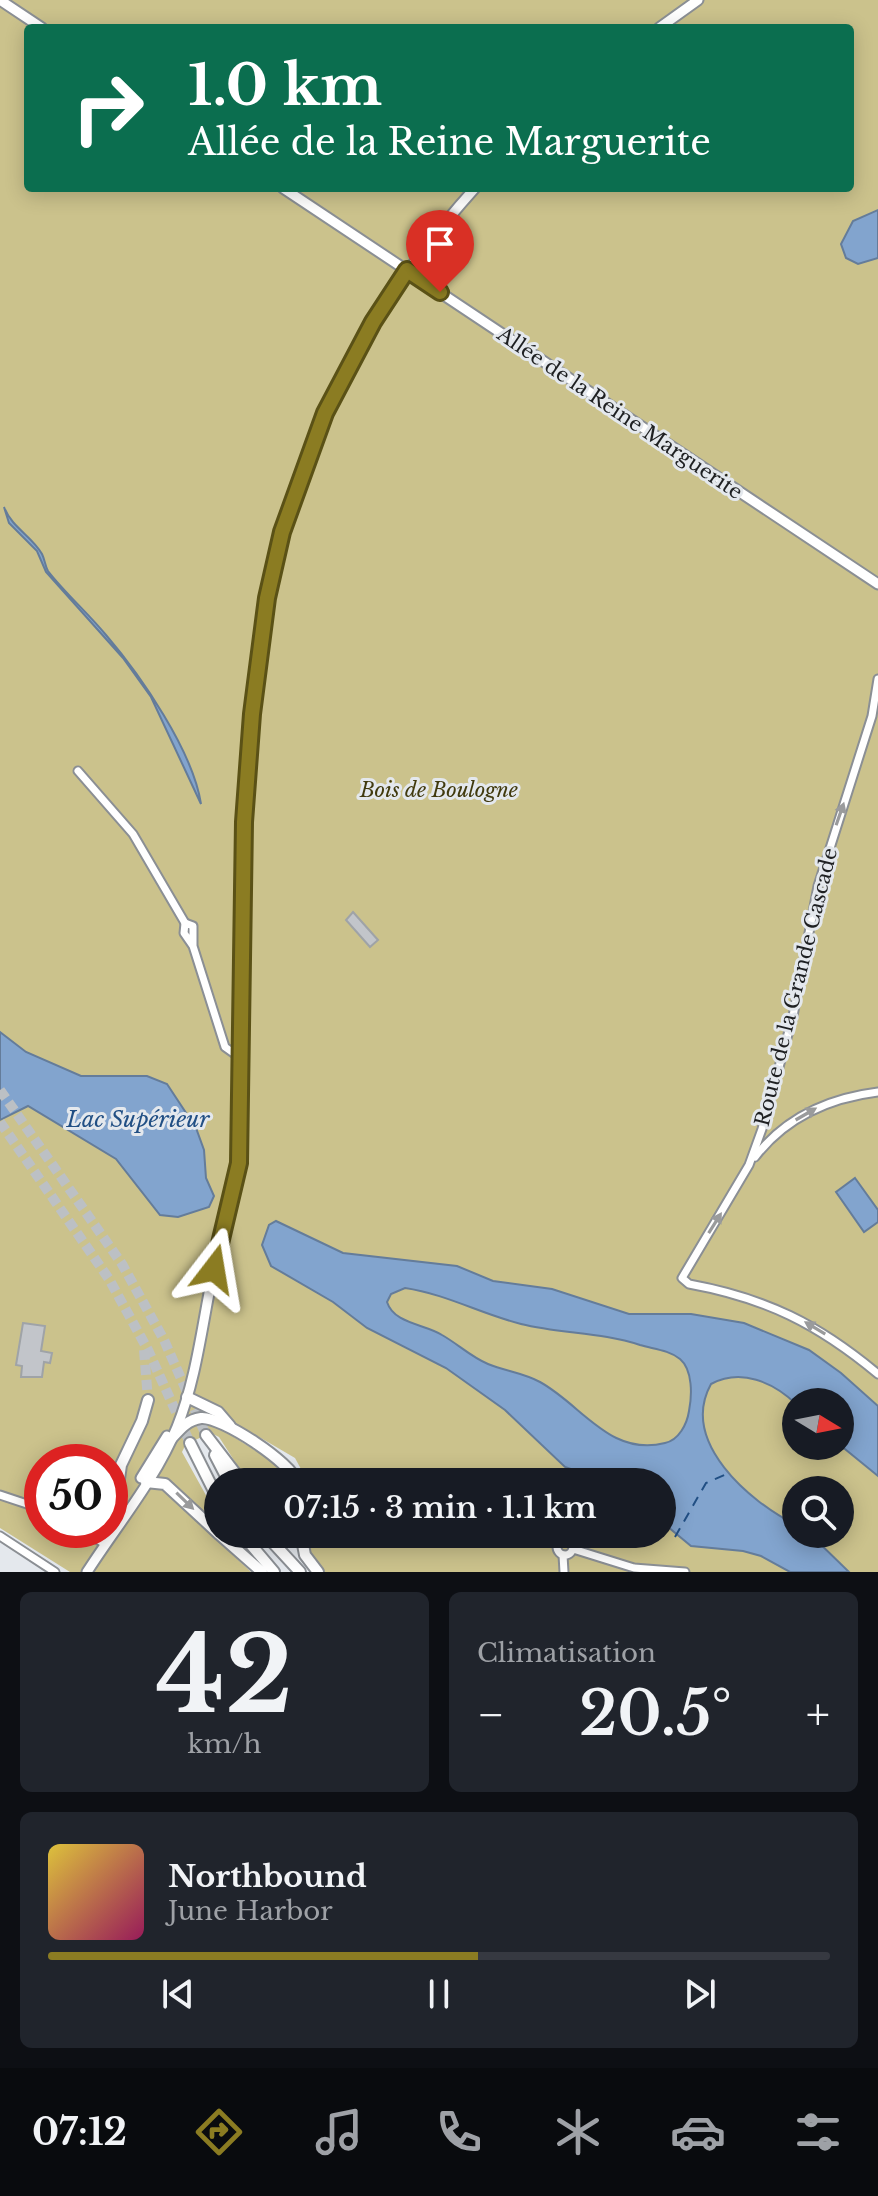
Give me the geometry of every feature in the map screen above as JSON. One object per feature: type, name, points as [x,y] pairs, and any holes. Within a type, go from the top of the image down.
[{"type":"highway","points":[[187,1397],[218,1412],[234,1431]]},
{"type":"highway","points":[[128,1450],[148,1400]]},
{"type":"highway","points":[[171,1439],[186,1424],[213,1419],[289,1468]]},
{"type":"highway","points":[[222,1468],[206,1435],[231,1468]]},
{"type":"highway","points":[[190,1443],[204,1471]]},
{"type":"highway","points":[[260,1448],[292,1461],[296,1468]]},
{"type":"highway","points":[[146,1482],[165,1484],[204,1521]]},
{"type":"highway","points":[[234,1548],[262,1572]]},
{"type":"highway","points":[[254,1548],[274,1572]]},
{"type":"highway","points":[[278,1548],[300,1572]]},
{"type":"highway","points":[[304,1548],[305,1555],[318,1572]]},
{"type":"main road","points":[[0,0],[36,24]]},
{"type":"main road","points":[[665,24],[698,0]]},
{"type":"main road","name":"Allée de la Reine Marguerite","points":[[289,192],[878,584]]},
{"type":"main road","points":[[128,1508],[171,1439],[187,1397],[199,1355],[214,1269],[239,1163],[244,822],[252,714],[267,598],[282,532],[325,413],[373,322],[407,270],[472,192]]},
{"type":"main road","points":[[128,1497],[183,1409]]},
{"type":"main road","points":[[80,1572],[99,1548]]},
{"type":"main road","points":[[87,1572],[100,1548]]},
{"type":"street","name":"Route de la Grande Cascade","points":[[878,679],[875,718],[818,886],[789,1030],[749,1165],[685,1269],[682,1281],[787,1312],[831,1337],[878,1374]]},
{"type":"street","points":[[78,771],[141,845],[185,923],[193,926],[193,946],[225,1047],[239,1057]]},
{"type":"street","points":[[223,1034],[240,1031]]},
{"type":"street","points":[[749,1165],[770,1139],[799,1117],[830,1100],[878,1092]]},
{"type":"street","points":[[0,1495],[24,1503]]},
{"type":"street","points":[[0,1536],[55,1572]]},
{"type":"street","points":[[564,1572],[563,1555],[557,1547],[561,1540],[569,1540],[573,1549]]},
{"type":"street","points":[[563,1555],[573,1549],[634,1568],[685,1572]]},
{"type":"green space","name":"Bois de Boulogne","points":[[0,0],[878,0],[878,1572],[324,1572],[308,1548],[676,1548],[676,1468],[300,1468],[295,1458],[235,1423],[226,1432],[283,1468],[239,1468],[219,1437],[211,1433],[186,1444],[182,1452],[204,1492],[204,1521],[180,1505],[204,1528],[204,1548],[226,1548],[251,1572],[70,1572],[32,1548],[128,1548],[128,1459],[137,1423],[126,1444],[24,1444],[24,1543],[0,1528]]},
{"type":"water","points":[[878,210],[878,258],[858,264],[846,258],[841,244],[853,221]]},
{"type":"water","points":[[4,507],[12,521],[38,548],[48,571],[106,635],[134,671],[164,715],[188,761],[201,804],[151,697],[123,658],[46,572],[37,551],[9,523]]},
{"type":"water","name":"Lac Supérieur","points":[[0,1032],[26,1052],[81,1076],[147,1076],[167,1084],[196,1128],[204,1150],[206,1178],[214,1196],[209,1207],[178,1217],[160,1215],[116,1159],[28,1106],[0,1120]]},
{"type":"water","points":[[855,1178],[878,1210],[878,1222],[864,1232],[836,1192]]},
{"type":"water","points":[[276,1221],[343,1253],[457,1266],[493,1281],[552,1289],[629,1314],[691,1314],[744,1323],[809,1350],[878,1406],[878,1476],[854,1456],[854,1388],[782,1388],[782,1392],[745,1377],[722,1379],[711,1384],[704,1406],[704,1427],[724,1468],[740,1486],[782,1517],[782,1548],[824,1548],[849,1572],[790,1572],[761,1556],[743,1551],[691,1546],[676,1534],[676,1468],[565,1467],[505,1410],[446,1368],[367,1328],[333,1302],[271,1266],[262,1245],[269,1225]],"holes":[[[405,1288],[449,1299],[521,1324],[611,1338],[676,1356],[684,1364],[690,1384],[690,1405],[684,1426],[674,1439],[665,1443],[628,1443],[612,1436],[540,1382],[482,1361],[435,1331],[396,1315],[387,1302],[391,1294]]]},
{"type":"building","points":[[353,912],[378,940],[370,947],[346,920]]},
{"type":"building","points":[[23,1323],[45,1326],[41,1351],[52,1353],[50,1363],[44,1362],[42,1377],[21,1377],[22,1366],[16,1365]]},
{"type":"ferry route","points":[[676,1535],[706,1483],[729,1473]]},
{"type":"tunnel","points":[[0,1090],[122,1264],[164,1340],[206,1435]]},
{"type":"tunnel","points":[[0,1122],[109,1279],[148,1350],[190,1443]]},
{"type":"tunnel","points":[[144,1350],[148,1400]]},
{"type":"route","points":[[214,1269],[239,1163],[241,905],[245,816],[261,637],[282,532],[301,472],[325,413],[373,322],[399,281],[407,270],[440,292]]}]
